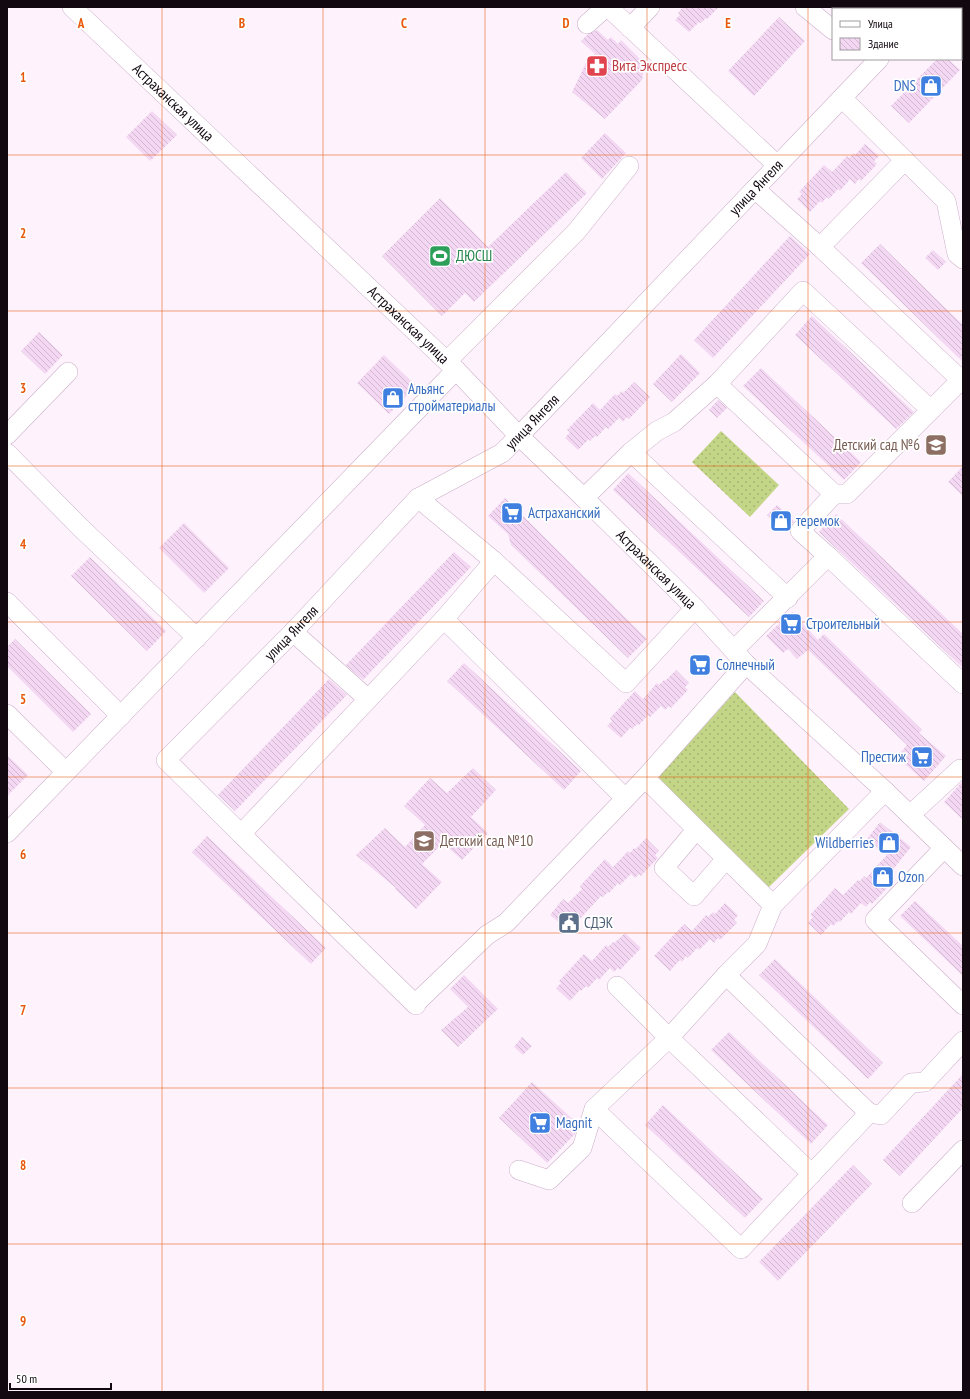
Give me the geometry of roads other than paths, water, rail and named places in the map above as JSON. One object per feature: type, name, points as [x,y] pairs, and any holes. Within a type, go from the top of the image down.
[{"type":"street","name":"Астраханская улица","points":[[72,7],[451,365],[519,436],[695,608],[740,657],[885,791],[963,866]]},
{"type":"street","points":[[587,24],[607,7],[777,165]]},
{"type":"street","points":[[630,28],[650,7]]},
{"type":"street","points":[[805,7],[832,29]]},
{"type":"street","name":"улица Янгеля","points":[[241,834],[166,760],[293,632],[418,498],[502,453],[878,60]]},
{"type":"street","points":[[842,98],[946,201],[957,254],[963,259]]},
{"type":"street","points":[[820,247],[905,160]]},
{"type":"street","points":[[7,833],[197,638],[576,232],[629,166]]},
{"type":"street","points":[[717,384],[834,494],[847,494],[961,380],[820,247],[755,189]]},
{"type":"street","points":[[584,498],[631,452],[657,431],[674,422],[717,384],[803,291],[931,410]]},
{"type":"street","points":[[7,435],[68,372]]},
{"type":"street","points":[[631,452],[788,598]]},
{"type":"street","points":[[7,453],[81,528],[197,638]]},
{"type":"street","points":[[834,494],[800,531],[963,684]]},
{"type":"street","points":[[418,498],[494,562],[626,684],[695,608]]},
{"type":"street","points":[[494,562],[444,618],[241,834],[416,1004],[487,935],[506,923],[645,778],[788,598],[828,556]]},
{"type":"street","points":[[7,602],[121,716]]},
{"type":"street","points":[[444,618],[625,798]]},
{"type":"street","points":[[293,632],[368,699]]},
{"type":"street","points":[[7,714],[66,772]]},
{"type":"street","points":[[910,815],[960,769],[963,770]]},
{"type":"street","points":[[645,778],[773,905]]},
{"type":"street","points":[[519,1170],[549,1180],[582,1148],[594,1109],[668,1038],[757,944],[773,905],[885,791]]},
{"type":"street","points":[[696,830],[664,868],[694,896],[726,859]]},
{"type":"street","points":[[944,848],[875,920],[963,1005]]},
{"type":"street","points":[[726,975],[869,1113],[881,1115],[910,1083],[925,1082],[963,1041]]},
{"type":"street","points":[[617,986],[668,1038],[812,1174]]},
{"type":"street","points":[[594,1109],[741,1249],[869,1113]]},
{"type":"street","points":[[912,1203],[963,1150]]},
{"type":"place","name":"Вита Экспресс","points":[[597,66]]},
{"type":"place","name":"DNS","points":[[931,86]]},
{"type":"place","name":"ДЮСШ","points":[[440,256]]},
{"type":"place","name":"Альянс стройматериалы","points":[[393,398]]},
{"type":"place","name":"Детский сад №6","points":[[936,445]]},
{"type":"place","name":"Астраханский","points":[[512,513]]},
{"type":"place","name":"теремок","points":[[781,521]]},
{"type":"place","name":"Строительный","points":[[791,624]]},
{"type":"place","name":"Солнечный","points":[[700,665]]},
{"type":"place","name":"Престиж","points":[[922,757]]},
{"type":"place","name":"Детский сад №10","points":[[424,841]]},
{"type":"place","name":"Wildberries","points":[[889,843]]},
{"type":"place","name":"Ozon","points":[[883,877]]},
{"type":"place","name":"СДЭК","points":[[569,923]]},
{"type":"place","name":"Magnit","points":[[540,1123]]}]
